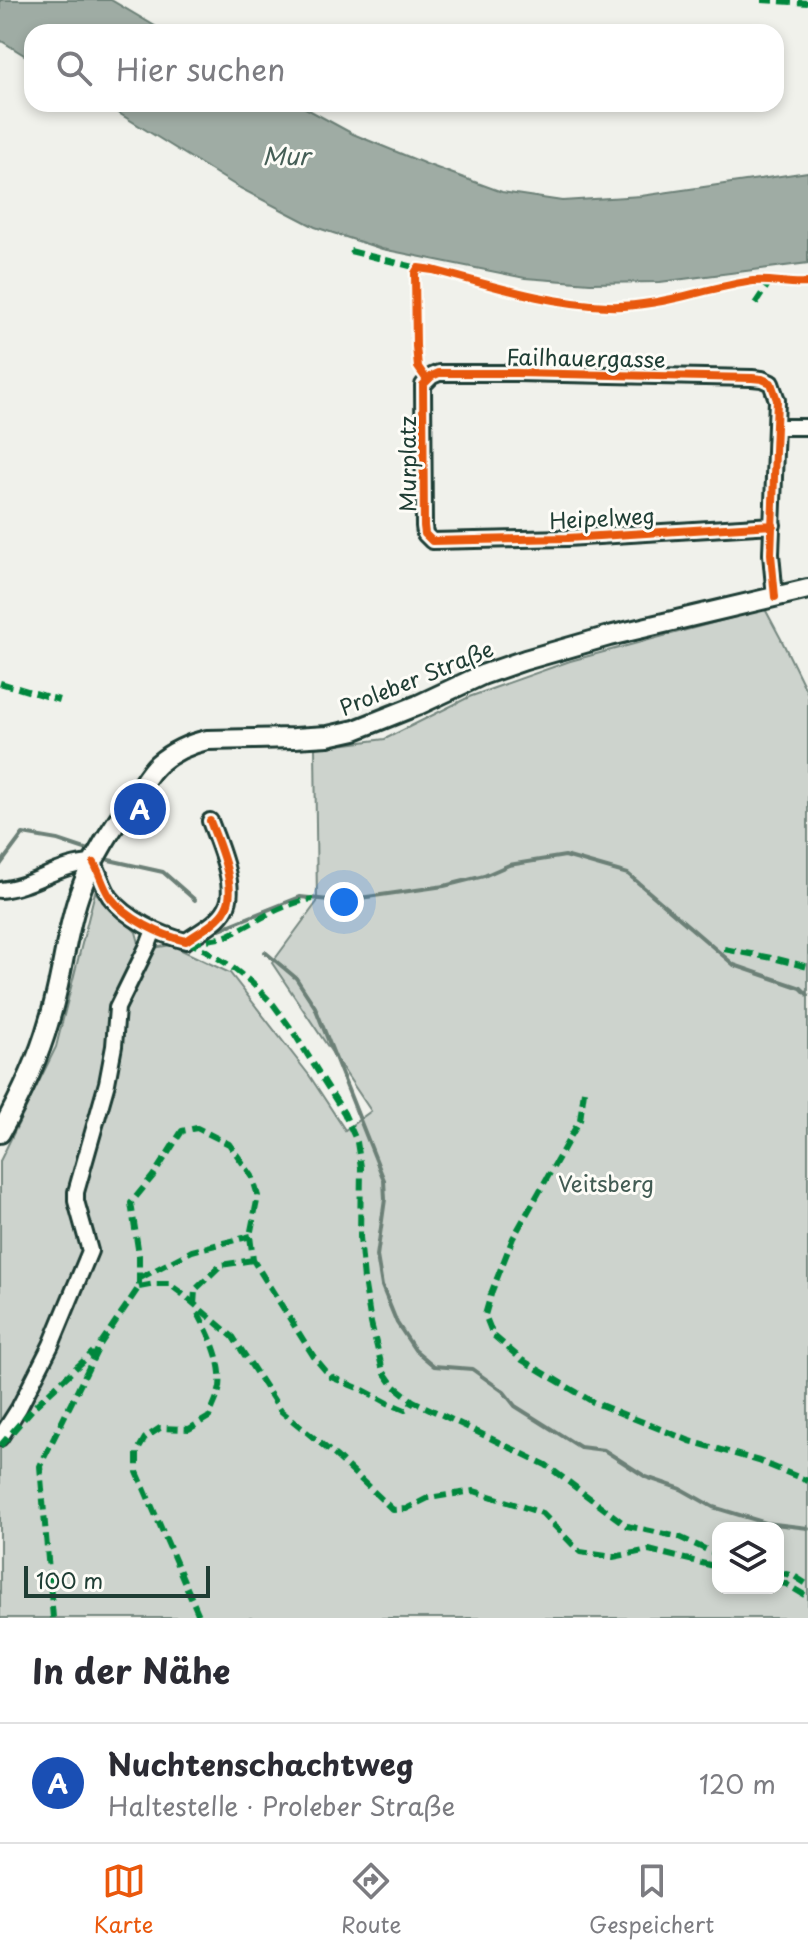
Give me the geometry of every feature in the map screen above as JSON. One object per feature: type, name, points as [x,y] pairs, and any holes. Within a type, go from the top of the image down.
[{"type":"main road","name":"Proleber Straße","points":[[0,1133],[23,1089],[49,1024],[79,896],[122,815],[156,766],[169,756],[194,742],[221,738],[305,738],[355,730],[482,675],[525,660],[609,636],[808,589]]},
{"type":"street","name":"Failhauergasse","points":[[423,385],[439,373],[762,379],[774,388],[777,427]]},
{"type":"street","name":"Murplatz","points":[[423,385],[424,526],[425,534],[432,541]]},
{"type":"street","points":[[775,597],[771,554],[777,427],[808,427]]},
{"type":"street","name":"Heipelweg","points":[[432,541],[567,538],[773,525]]},
{"type":"street","points":[[0,890],[17,888],[70,866],[94,863],[109,896],[118,905],[154,930],[186,941],[217,920],[226,910],[230,898],[230,883],[210,821]]},
{"type":"street","points":[[0,1438],[51,1345],[90,1251],[76,1192],[107,1083],[117,1008],[154,930]]},
{"type":"green space","name":"Veitsberg","points":[[765,609],[808,694],[808,1618],[0,1618],[0,1161],[56,1047],[95,892],[136,932],[141,950],[171,945],[230,973],[309,1075],[345,1130],[371,1111],[272,963],[317,902],[315,748],[385,739],[469,697],[570,661]]},
{"type":"water","points":[[0,0],[111,0],[152,24],[24,24],[24,55],[0,40]]},
{"type":"water","name":"Mur","points":[[117,112],[313,112],[353,134],[502,192],[562,201],[641,196],[808,172],[808,263],[660,282],[590,283],[525,278],[382,249],[315,227],[238,187]]},
{"type":"waterway","points":[[0,865],[23,834],[58,840],[88,850]]},
{"type":"waterway","points":[[220,929],[300,897],[339,901],[444,886],[484,876],[509,865],[565,856],[628,874],[734,965],[801,988],[808,995]]},
{"type":"waterway","points":[[109,860],[163,872],[195,900]]},
{"type":"waterway","points":[[265,952],[296,978],[315,1007],[384,1180],[385,1199],[377,1256],[382,1286],[397,1323],[415,1350],[434,1366],[472,1369],[504,1392],[515,1406],[580,1447],[604,1450],[646,1477],[681,1489],[713,1507],[766,1523],[808,1528]]},
{"type":"marked path","points":[[762,0],[808,3]]},
{"type":"marked path","points":[[350,251],[418,268]]},
{"type":"marked path","points":[[755,304],[771,280]]},
{"type":"marked path","points":[[0,683],[59,700]]},
{"type":"marked path","points":[[190,941],[224,937],[280,909],[313,899]]},
{"type":"marked path","points":[[186,941],[229,965],[273,1004],[344,1113],[357,1142],[361,1167],[360,1237],[371,1323],[383,1371],[393,1385],[413,1401],[546,1465],[627,1526],[679,1537],[712,1552]]},
{"type":"marked path","points":[[724,949],[808,967]]},
{"type":"marked path","points":[[584,1091],[580,1120],[513,1238],[492,1291],[485,1315],[493,1335],[522,1360],[593,1402],[690,1441],[759,1461],[808,1481]]},
{"type":"marked path","points":[[53,1618],[40,1466],[101,1343],[139,1287],[139,1255],[131,1203],[182,1131],[197,1128],[229,1144],[252,1176],[258,1196],[250,1236],[253,1260],[314,1357],[331,1377],[405,1410],[413,1401]]},
{"type":"marked path","points":[[140,1278],[192,1251],[251,1236]]},
{"type":"marked path","points":[[194,1305],[195,1290],[221,1265],[253,1260]]},
{"type":"marked path","points":[[139,1287],[169,1284],[233,1337],[281,1411],[336,1456],[393,1510],[406,1509],[428,1498],[474,1491],[542,1513],[580,1552],[613,1557],[649,1550],[712,1566]]},
{"type":"marked path","points":[[198,1313],[217,1358],[220,1387],[216,1399],[209,1417],[189,1429],[160,1428],[145,1438],[137,1452],[137,1472],[200,1618]]},
{"type":"marked path","points":[[0,1446],[36,1405],[93,1352]]},
{"type":"marked path","points":[[784,1574],[808,1585]]},
{"type":"marked path","points":[[784,1584],[808,1597]]},
{"type":"cycle path","points":[[427,380],[418,367],[416,346],[415,273],[418,268],[541,298],[608,306],[662,301],[753,281],[808,283]]},
{"type":"cycle path","points":[[773,525],[567,538],[432,541],[425,534],[424,526],[423,385],[439,373],[752,378],[771,383],[777,400],[771,554],[775,597]]},
{"type":"cycle path","points":[[94,863],[110,897],[125,912],[155,930],[186,941],[219,918],[229,899],[226,865],[210,821]]},
{"type":"place","name":"Nuchtenschachtweg","points":[[140,809]]}]
